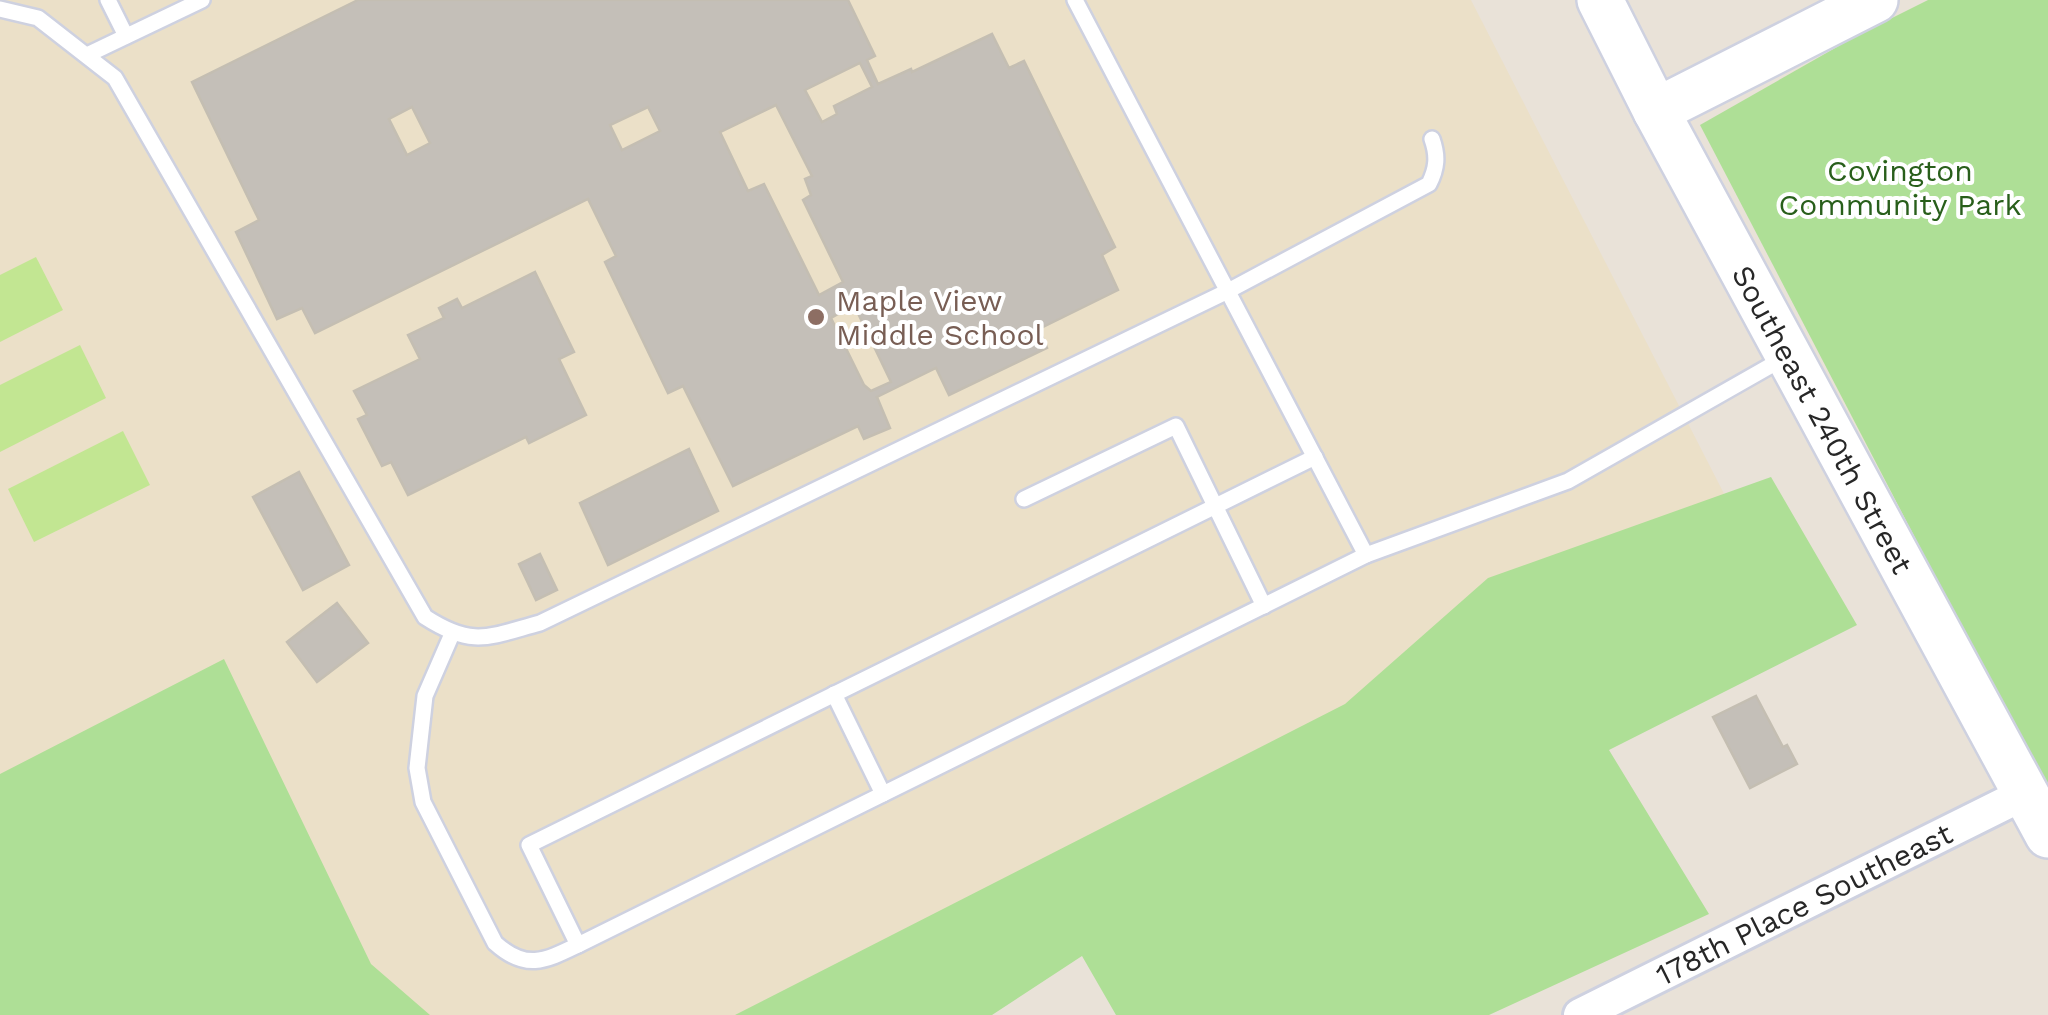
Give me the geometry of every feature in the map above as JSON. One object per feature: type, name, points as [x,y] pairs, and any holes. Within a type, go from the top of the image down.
[{"type":"main road","name":"Southeast 240th Street","points":[[1600,0],[1656,111],[2048,836]]},
{"type":"main road","points":[[1656,111],[1875,0]]},
{"type":"street","name":"178th Place Southeast","points":[[1580,1015],[2026,794]]},
{"type":"lane","points":[[23,14],[40,0]]},
{"type":"lane","points":[[108,0],[126,36]]},
{"type":"lane","points":[[87,55],[202,0]]},
{"type":"lane","points":[[1076,0],[1366,555]]},
{"type":"lane","points":[[0,9],[38,18],[115,78],[425,617],[452,634],[484,638],[540,623],[1228,291],[1430,184],[1436,171],[1432,139]]},
{"type":"lane","points":[[452,634],[425,696],[418,768],[423,802],[495,944],[512,958],[543,962],[1366,555],[1568,481],[1788,355]]},
{"type":"lane","points":[[1024,499],[1176,426],[1264,606]]},
{"type":"lane","points":[[578,945],[529,845],[1315,457]]},
{"type":"lane","points":[[834,694],[883,794]]},
{"type":"shaded area","name":"Maple View Middle School","points":[[0,0],[1471,0],[1737,519],[789,1015],[0,1015]]},
{"type":"green space","name":"Covington Community Park","points":[[1928,0],[2048,0],[2048,793],[1700,125]]},
{"type":"green space","points":[[36,257],[63,310],[0,342],[0,275]]},
{"type":"green space","points":[[80,345],[106,398],[0,452],[0,385]]},
{"type":"green space","points":[[123,431],[150,485],[34,542],[8,489]]},
{"type":"green space","points":[[1771,477],[1857,625],[1609,750],[1709,914],[1489,1015],[1116,1015],[1082,956],[992,1015],[735,1015],[1345,704],[1488,578]]},
{"type":"green space","points":[[224,659],[371,964],[430,1015],[0,1015],[0,774]]},
{"type":"building","points":[[358,0],[848,0],[875,56],[867,60],[878,84],[992,34],[1009,68],[1024,61],[1115,247],[1102,255],[1118,290],[1039,329],[1047,348],[949,395],[936,368],[877,397],[890,428],[864,439],[858,426],[733,486],[683,386],[668,393],[605,262],[616,256],[588,199],[315,333],[302,308],[277,319],[236,232],[259,220],[192,82]],"holes":[[[860,63],[872,87],[834,106],[837,114],[822,122],[805,90]],[[776,105],[812,176],[805,179],[811,195],[803,200],[843,282],[819,295],[764,184],[748,191],[720,132]],[[412,107],[430,143],[407,155],[389,119]],[[648,107],[660,131],[622,150],[610,125]],[[854,305],[891,382],[871,391],[864,385],[831,318]]]},
{"type":"building","points":[[535,272],[574,352],[559,359],[586,415],[529,443],[526,437],[408,495],[391,462],[382,466],[358,419],[367,415],[354,391],[420,359],[408,335],[444,318],[439,308],[457,299],[462,308]]},
{"type":"building","points":[[689,449],[718,511],[608,565],[580,503]]},
{"type":"building","points":[[299,472],[349,565],[303,590],[253,497]]},
{"type":"building","points":[[540,554],[557,590],[536,600],[519,564]]},
{"type":"building","points":[[337,603],[368,643],[317,682],[287,642]]},
{"type":"building","points":[[1756,696],[1783,747],[1787,745],[1797,764],[1750,788],[1713,717]]},
{"type":"place","name":"Maple View Middle School","points":[[816,317]]}]
